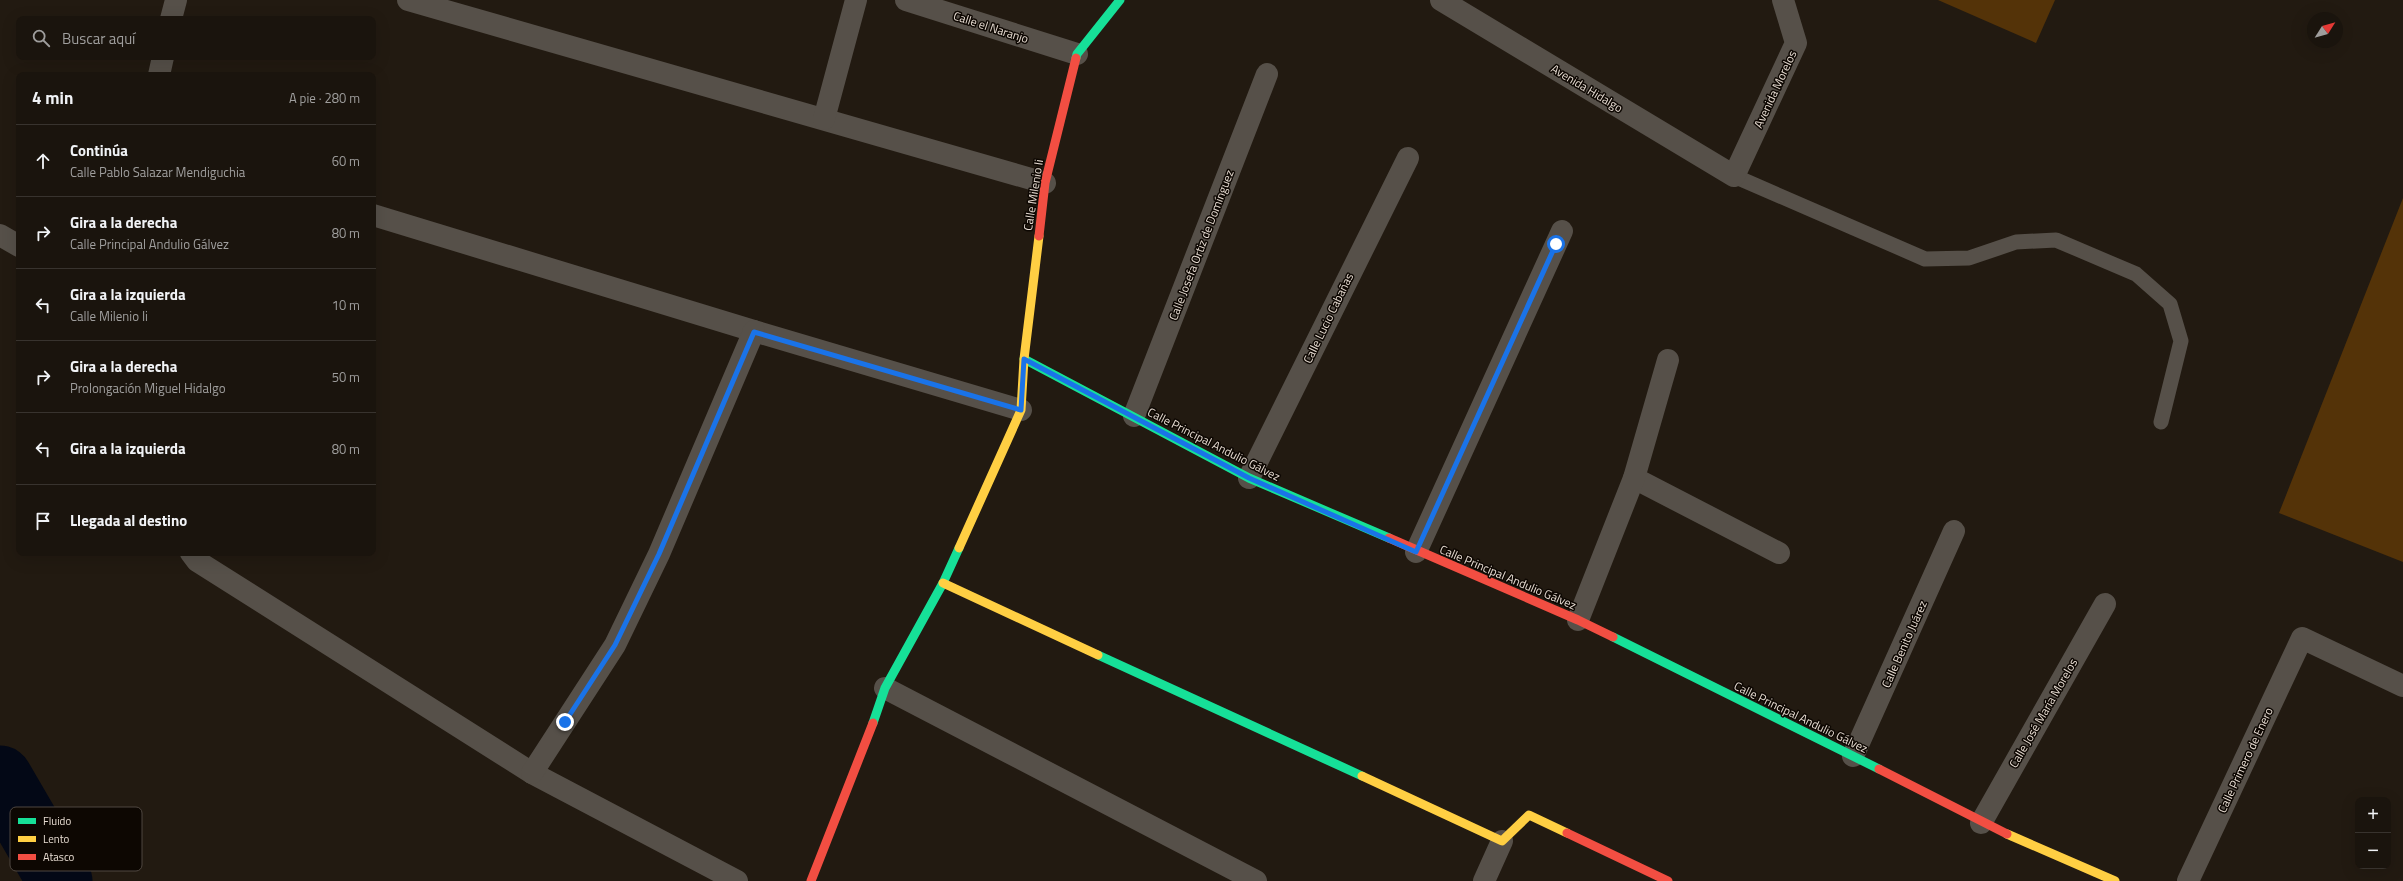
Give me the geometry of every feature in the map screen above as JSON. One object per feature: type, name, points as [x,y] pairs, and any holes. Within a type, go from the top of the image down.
[{"type":"street","points":[[172,16],[176,0]]},
{"type":"street","points":[[408,0],[1044,182]]},
{"type":"street","points":[[824,119],[856,0]]},
{"type":"street","name":"Calle el Naranjo","points":[[906,0],[1077,54]]},
{"type":"street","name":"Calle Milenio Ii","points":[[1021,410],[1024,359],[1044,182],[1077,54],[1120,0]]},
{"type":"street","name":"Avenida Hidalgo","points":[[1440,0],[1734,176]]},
{"type":"street","name":"Avenida Morelos","points":[[1734,176],[1796,42],[1783,0]]},
{"type":"street","points":[[160,72],[162,60]]},
{"type":"street","name":"Calle Josefa Ortiz de Domínguez","points":[[1134,416],[1267,74]]},
{"type":"street","name":"Calle Lucio Cabañas","points":[[1249,478],[1408,158]]},
{"type":"street","points":[[376,216],[754,332],[1021,410],[943,583],[885,688],[870,732],[811,881]]},
{"type":"street","points":[[1416,552],[1562,230]]},
{"type":"street","points":[[0,236],[16,244]]},
{"type":"street","points":[[532,773],[615,645],[659,554],[754,332]]},
{"type":"street","name":"Calle Principal Andulio Gálvez","points":[[1024,359],[1249,478],[1416,552],[1578,620],[1853,756],[1981,823],[2115,881]]},
{"type":"street","points":[[1578,620],[1634,478],[1668,360]]},
{"type":"street","points":[[1634,478],[1779,553]]},
{"type":"street","name":"Calle Benito Juárez","points":[[1853,756],[1954,531]]},
{"type":"street","points":[[193,556],[197,561],[532,773],[737,881]]},
{"type":"street","points":[[943,583],[1502,841]]},
{"type":"street","name":"Calle José María Morelos","points":[[1981,823],[2105,604]]},
{"type":"street","name":"Calle Primero de Enero","points":[[2188,881],[2302,638],[2403,686]]},
{"type":"street","points":[[885,688],[1256,881]]},
{"type":"street","points":[[1484,881],[1502,841],[1529,815],[1668,881]]},
{"type":"lane","points":[[1734,176],[1924,259],[1969,258],[2016,242],[2056,240],[2136,274],[2170,304],[2181,341],[2161,422]]},
{"type":"shaded area","points":[[1938,0],[2055,0],[2036,43]]},
{"type":"shaded area","points":[[2403,198],[2403,562],[2279,513]]},
{"type":"waterway","points":[[0,778],[17,807]]},
{"type":"waterway","points":[[54,871],[60,881]]},
{"type":"traffic: fast","points":[[1076,58],[1077,54],[1120,0]]},
{"type":"traffic: fast","points":[[1024,359],[1249,478],[1389,538]]},
{"type":"traffic: fast","points":[[873,723],[885,688],[943,583],[959,548]]},
{"type":"traffic: fast","points":[[1613,637],[1879,769]]},
{"type":"traffic: fast","points":[[1098,655],[1362,776]]},
{"type":"traffic: slow","points":[[959,548],[1021,410],[1024,359],[1039,236]]},
{"type":"traffic: slow","points":[[943,583],[1098,655]]},
{"type":"traffic: slow","points":[[1362,776],[1502,841],[1529,815],[1567,833]]},
{"type":"traffic: slow","points":[[2007,834],[2115,881]]},
{"type":"traffic: jam","points":[[1039,236],[1045,183],[1076,58]]},
{"type":"traffic: jam","points":[[1389,538],[1578,620],[1613,637]]},
{"type":"traffic: jam","points":[[811,881],[873,723]]},
{"type":"traffic: jam","points":[[1879,769],[2007,834]]},
{"type":"traffic: jam","points":[[1567,833],[1668,881]]},
{"type":"route","points":[[565,722],[615,645],[659,554],[754,332],[1021,410],[1024,359],[1249,478],[1416,552],[1556,244]]}]
